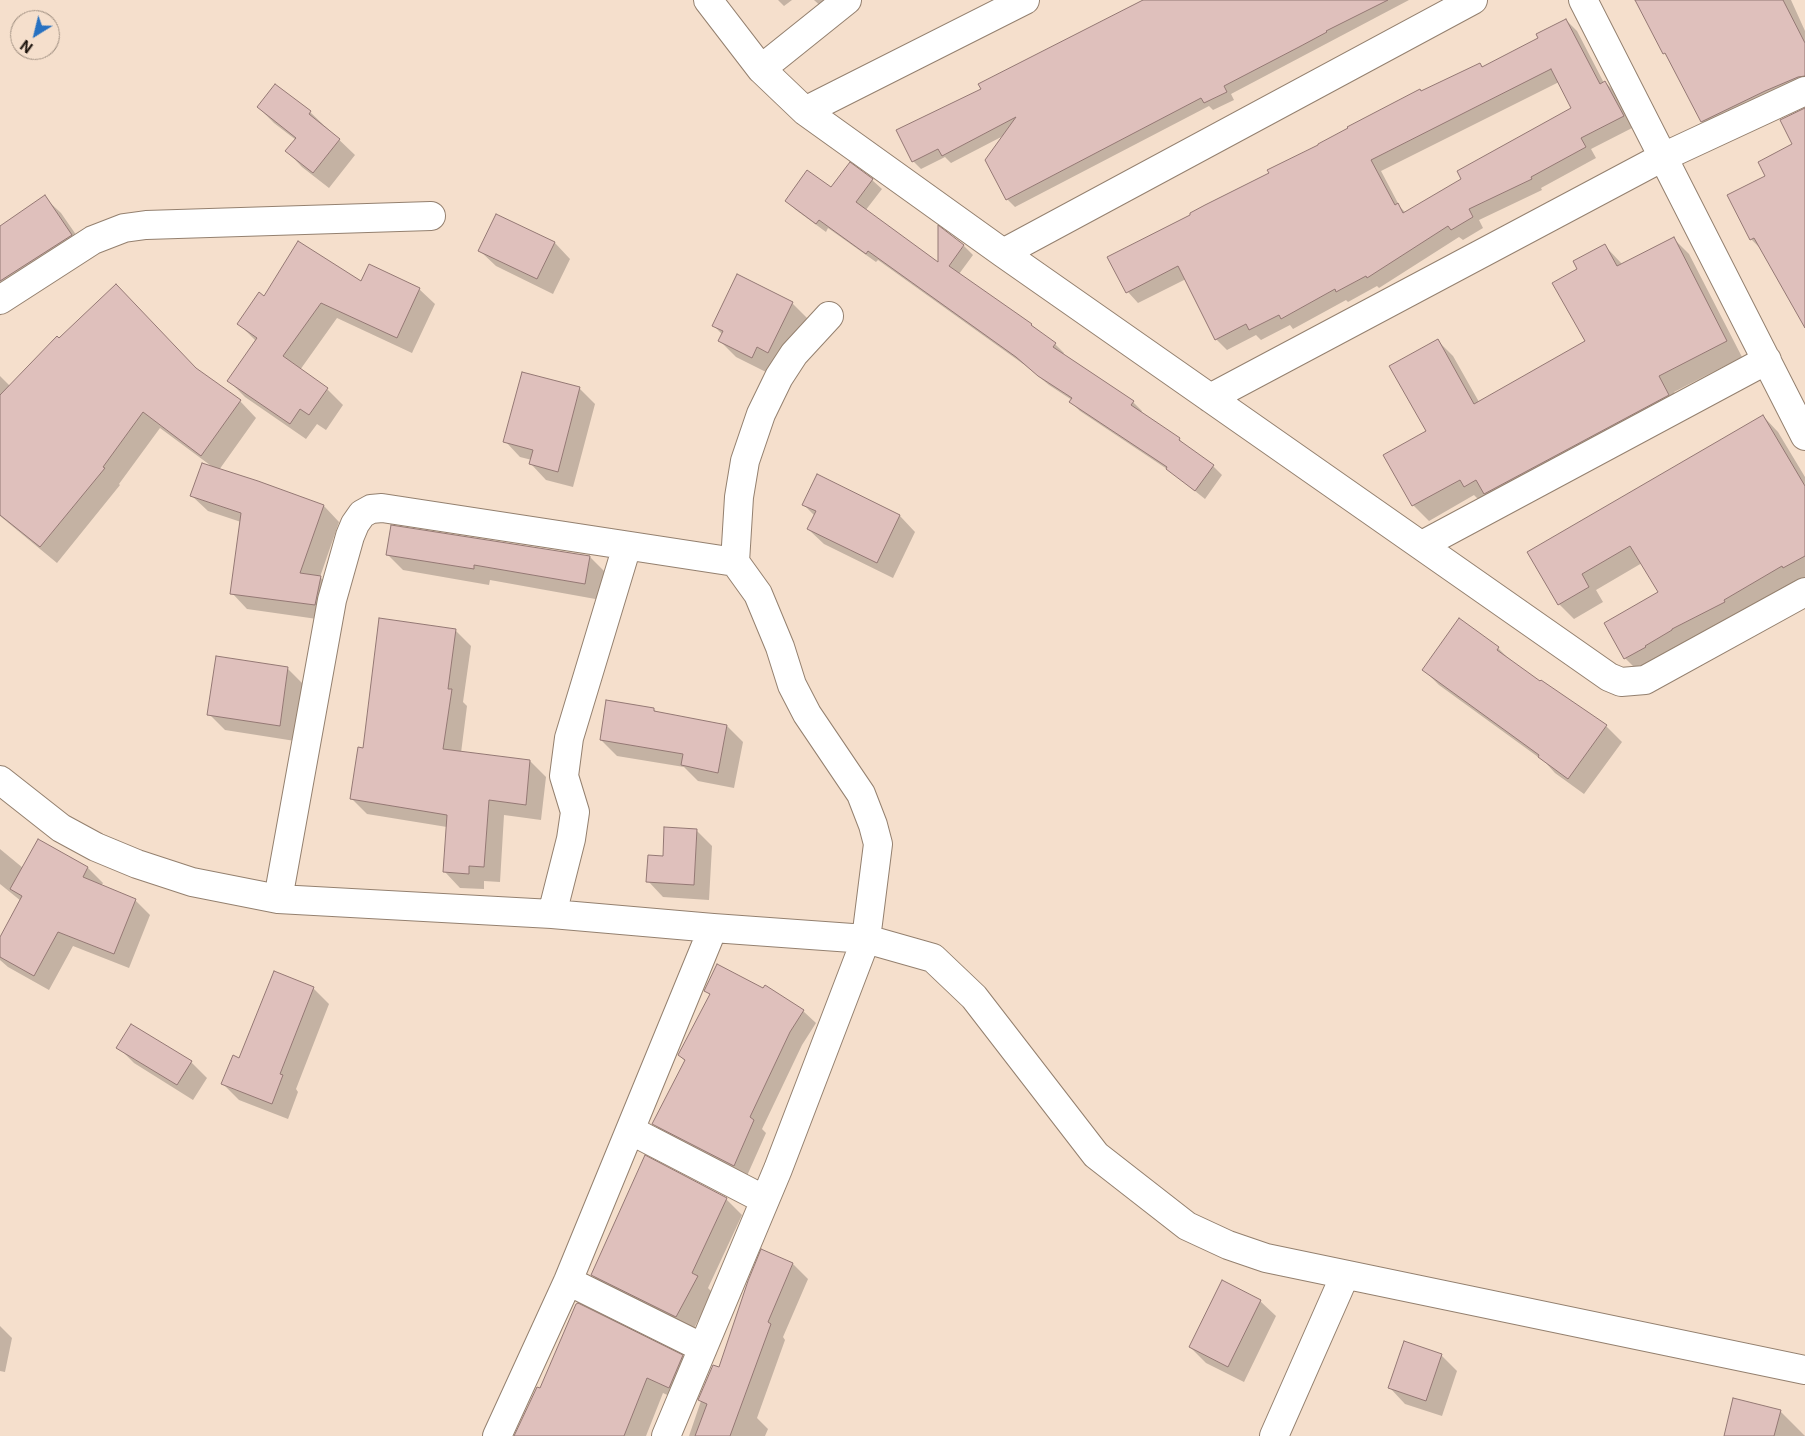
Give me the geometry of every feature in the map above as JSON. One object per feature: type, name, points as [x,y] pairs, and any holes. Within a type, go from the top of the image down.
[{"type":"street","points":[[708,0],[761,69],[805,111],[1003,253],[1608,677],[1621,682],[1645,680],[1805,592]]},
{"type":"street","points":[[761,69],[847,0]]},
{"type":"street","points":[[805,111],[984,9],[1026,0]]},
{"type":"street","points":[[1003,253],[1473,0]]},
{"type":"street","points":[[1583,0],[1805,436]]},
{"type":"street","points":[[1210,398],[1663,157],[1805,91]]},
{"type":"street","points":[[0,300],[93,240],[124,228],[431,216]]},
{"type":"street","points":[[666,1436],[778,1169],[866,939],[878,844],[873,825],[861,794],[806,714],[792,685],[780,647],[758,594],[735,562],[739,498],[745,461],[761,414],[779,377],[794,354],[829,316]]},
{"type":"street","points":[[1422,545],[1767,360]]},
{"type":"street","points":[[278,899],[332,600],[350,536],[362,514],[371,509],[382,508],[735,562]]},
{"type":"street","points":[[552,914],[571,839],[575,812],[564,776],[569,738],[627,546]]},
{"type":"street","points":[[0,780],[61,828],[104,850],[137,864],[192,882],[278,899],[552,914],[866,939],[933,958],[974,997],[1096,1155],[1187,1226],[1228,1245],[1266,1258],[1805,1370]]},
{"type":"street","points":[[497,1436],[568,1281],[713,928]]},
{"type":"street","points":[[630,1130],[765,1200]]},
{"type":"street","points":[[1274,1436],[1345,1275]]},
{"type":"street","points":[[568,1281],[703,1348]]},
{"type":"building","points":[[1143,0],[1388,0],[1224,86],[1227,92],[1204,103],[1201,98],[1006,200],[985,160],[1016,117],[942,156],[938,149],[912,162],[896,130],[981,89],[978,84]]},
{"type":"building","points":[[1635,0],[1783,0],[1805,43],[1805,76],[1798,77],[1765,91],[1701,122]]},
{"type":"building","points":[[1566,19],[1600,84],[1605,81],[1624,116],[1581,138],[1586,147],[1531,177],[1532,179],[1469,209],[1473,217],[1451,230],[1448,226],[1367,278],[1366,276],[1336,292],[1335,289],[1281,319],[1279,315],[1249,330],[1246,324],[1215,340],[1178,266],[1126,293],[1107,257],[1269,173],[1267,170],[1318,145],[1347,127],[1420,89],[1421,91],[1480,63],[1482,67],[1538,38],[1536,34]],"holes":[[[1551,69],[1571,108],[1457,171],[1461,179],[1403,213],[1398,203],[1395,205],[1371,160]]]},
{"type":"building","points":[[275,84],[311,111],[309,114],[340,139],[313,173],[285,151],[296,138],[257,107]]},
{"type":"building","points":[[1805,108],[1805,328],[1754,238],[1750,240],[1727,195],[1765,176],[1758,162],[1792,144],[1780,120]]},
{"type":"building","points":[[850,162],[873,179],[856,202],[938,262],[938,225],[964,245],[949,266],[1032,324],[1056,343],[1053,347],[1134,401],[1131,405],[1180,438],[1179,440],[1214,465],[1195,491],[1166,469],[1167,467],[1069,402],[1072,398],[1038,376],[1016,357],[868,251],[866,254],[819,220],[816,224],[785,201],[807,170],[831,187]]},
{"type":"building","points":[[45,195],[72,235],[0,281],[0,226]]},
{"type":"building","points":[[496,214],[555,242],[537,279],[478,251]]},
{"type":"building","points":[[1674,237],[1727,341],[1659,376],[1669,395],[1484,494],[1476,480],[1464,487],[1460,480],[1412,506],[1383,455],[1426,431],[1389,366],[1438,339],[1474,404],[1585,341],[1552,283],[1577,269],[1573,261],[1605,244],[1617,266]]},
{"type":"building","points":[[298,241],[361,281],[369,264],[420,288],[397,338],[321,303],[283,356],[328,388],[309,415],[300,409],[290,424],[227,381],[257,338],[237,324],[259,292],[264,296]]},
{"type":"building","points":[[737,274],[793,302],[768,353],[757,347],[752,358],[718,341],[723,331],[712,326]]},
{"type":"building","points":[[116,284],[196,368],[241,400],[201,456],[143,412],[103,467],[105,468],[40,547],[0,515],[0,395],[57,336],[59,338]]},
{"type":"building","points":[[522,372],[580,387],[558,472],[529,464],[533,450],[503,442]]},
{"type":"building","points":[[1763,415],[1805,486],[1805,556],[1783,568],[1782,566],[1724,600],[1725,602],[1672,629],[1624,659],[1604,623],[1658,592],[1630,546],[1582,574],[1589,587],[1558,605],[1527,552]]},
{"type":"building","points":[[202,463],[324,505],[300,573],[321,576],[315,605],[230,594],[241,513],[190,496]]},
{"type":"building","points":[[817,474],[900,515],[877,563],[807,529],[816,511],[802,505]]},
{"type":"building","points":[[391,525],[590,556],[585,584],[474,565],[474,569],[386,555]]},
{"type":"building","points":[[379,618],[456,629],[448,689],[452,689],[443,749],[530,760],[526,805],[489,800],[484,867],[469,866],[469,874],[443,872],[447,815],[350,799],[358,747],[363,748]]},
{"type":"building","points":[[1459,618],[1499,647],[1497,650],[1607,725],[1568,779],[1538,757],[1539,755],[1422,670]]},
{"type":"building","points":[[216,656],[288,667],[280,726],[207,715]]},
{"type":"building","points":[[606,700],[654,708],[654,711],[727,725],[718,773],[681,765],[683,754],[600,740]]},
{"type":"building","points":[[664,827],[697,829],[694,885],[646,882],[648,855],[663,856]]},
{"type":"building","points":[[38,839],[88,867],[83,877],[136,899],[114,954],[58,932],[34,976],[0,957],[0,937],[22,896],[10,889]]},
{"type":"building","points":[[717,964],[763,988],[765,985],[804,1010],[790,1032],[750,1117],[754,1120],[734,1166],[652,1124],[685,1060],[678,1055],[710,994],[704,991]]},
{"type":"building","points":[[274,971],[314,987],[280,1074],[283,1075],[272,1104],[221,1084],[233,1055],[239,1058]]},
{"type":"building","points":[[131,1024],[192,1061],[177,1085],[116,1048]]},
{"type":"building","points":[[645,1155],[727,1198],[692,1273],[698,1276],[676,1317],[591,1275]]},
{"type":"building","points":[[761,1249],[793,1263],[768,1322],[771,1324],[730,1436],[695,1436],[707,1404],[698,1400],[713,1365],[719,1367],[748,1281]]},
{"type":"building","points":[[1222,1280],[1261,1300],[1228,1367],[1189,1347]]},
{"type":"building","points":[[578,1303],[683,1355],[669,1388],[647,1378],[624,1436],[514,1436],[537,1387],[540,1388]]},
{"type":"building","points":[[1404,1341],[1442,1354],[1426,1401],[1388,1388]]},
{"type":"building","points":[[1733,1398],[1781,1410],[1774,1436],[1724,1436]]}]
